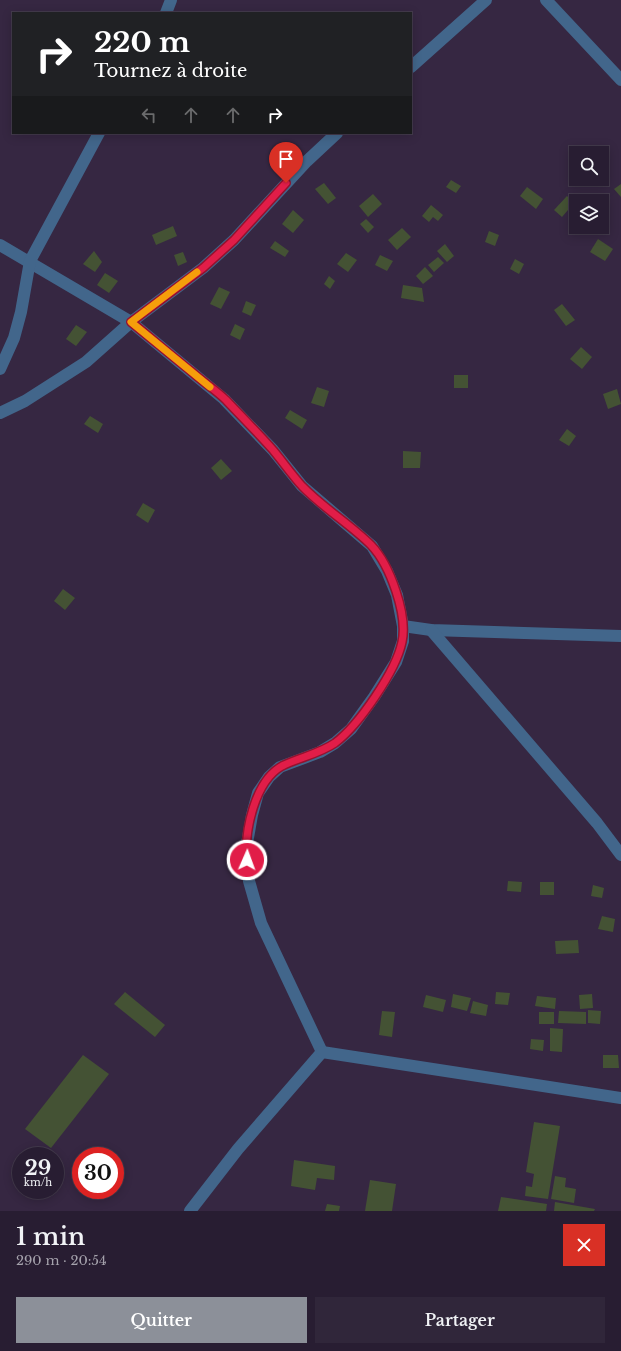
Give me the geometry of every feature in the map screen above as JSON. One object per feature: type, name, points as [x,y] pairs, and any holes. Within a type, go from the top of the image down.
[{"type":"street","points":[[166,12],[171,0]]},
{"type":"street","points":[[412,66],[486,0]]},
{"type":"street","points":[[546,0],[621,80]]},
{"type":"street","points":[[0,369],[16,332],[30,261],[98,134]]},
{"type":"street","points":[[0,413],[25,401],[86,362],[131,322],[203,268],[234,240],[308,161],[336,134]]},
{"type":"street","points":[[0,245],[30,261],[131,322],[224,399],[273,450],[302,486],[372,546],[387,570],[397,595],[403,626],[403,642],[396,662],[374,697],[351,729],[335,743],[320,752],[280,767],[269,777],[258,793],[252,815],[246,849],[249,881],[261,923],[322,1052]]},
{"type":"street","points":[[403,626],[432,630],[621,636]]},
{"type":"street","points":[[432,630],[597,823],[621,855]]},
{"type":"street","points":[[322,1052],[621,1098]]},
{"type":"street","points":[[190,1211],[238,1149],[322,1052]]},
{"type":"building","points":[[451,180],[461,186],[456,193],[446,187]]},
{"type":"building","points":[[324,183],[336,198],[328,204],[315,189]]},
{"type":"building","points":[[621,184],[621,197],[614,189]]},
{"type":"building","points":[[527,187],[543,199],[536,209],[520,196]]},
{"type":"building","points":[[373,194],[382,204],[368,217],[359,206]]},
{"type":"building","points":[[567,196],[569,198],[569,209],[562,217],[554,210]]},
{"type":"building","points":[[431,205],[443,215],[438,221],[433,217],[429,222],[422,216]]},
{"type":"building","points":[[293,210],[304,220],[293,233],[282,224]]},
{"type":"building","points":[[366,219],[374,227],[368,233],[360,224]]},
{"type":"building","points":[[173,226],[177,236],[156,245],[152,235]]},
{"type":"building","points":[[402,228],[411,237],[397,250],[388,240]]},
{"type":"building","points":[[489,231],[499,235],[495,246],[485,242]]},
{"type":"building","points":[[598,239],[613,249],[605,261],[590,252]]},
{"type":"building","points":[[275,241],[289,251],[285,257],[270,248]]},
{"type":"building","points":[[445,244],[454,256],[447,262],[437,251]]},
{"type":"building","points":[[94,251],[102,262],[95,272],[83,264]]},
{"type":"building","points":[[183,252],[187,262],[178,266],[174,255]]},
{"type":"building","points":[[346,253],[357,260],[348,272],[337,264]]},
{"type":"building","points":[[380,255],[393,261],[387,271],[375,265]]},
{"type":"building","points":[[438,257],[444,263],[434,272],[428,265]]},
{"type":"building","points":[[515,259],[524,264],[519,274],[510,269]]},
{"type":"building","points":[[425,267],[433,276],[423,284],[416,276]]},
{"type":"building","points":[[105,273],[118,281],[109,293],[97,285]]},
{"type":"building","points":[[329,276],[335,281],[330,289],[324,284]]},
{"type":"building","points":[[403,285],[422,288],[424,302],[401,298]]},
{"type":"building","points":[[219,287],[230,292],[221,309],[210,304]]},
{"type":"building","points":[[246,301],[256,305],[251,316],[242,312]]},
{"type":"building","points":[[562,304],[575,320],[566,326],[554,310]]},
{"type":"building","points":[[235,324],[245,329],[240,340],[230,335]]},
{"type":"building","points":[[76,325],[87,332],[76,346],[66,339]]},
{"type":"building","points":[[581,347],[592,357],[582,369],[570,359]]},
{"type":"building","points":[[454,375],[468,375],[468,388],[454,388]]},
{"type":"building","points":[[317,387],[329,391],[324,407],[311,403]]},
{"type":"building","points":[[617,389],[621,404],[608,409],[603,394]]},
{"type":"building","points":[[290,410],[307,420],[302,429],[285,418]]},
{"type":"building","points":[[90,416],[103,424],[98,433],[84,424]]},
{"type":"building","points":[[567,429],[576,436],[569,446],[559,440]]},
{"type":"building","points":[[403,451],[421,452],[420,468],[403,468]]},
{"type":"building","points":[[221,459],[232,471],[221,480],[211,468]]},
{"type":"building","points":[[143,503],[155,510],[148,523],[136,515]]},
{"type":"building","points":[[63,589],[75,598],[65,610],[54,601]]},
{"type":"building","points":[[508,881],[522,882],[521,892],[507,891]]},
{"type":"building","points":[[540,882],[554,882],[554,895],[540,895]]},
{"type":"building","points":[[593,885],[604,888],[602,898],[591,896]]},
{"type":"building","points":[[602,916],[615,919],[613,932],[598,929]]},
{"type":"building","points":[[578,940],[579,953],[556,954],[555,941]]},
{"type":"building","points":[[125,992],[165,1025],[155,1037],[114,1004]]},
{"type":"building","points":[[496,992],[510,993],[508,1005],[495,1004]]},
{"type":"building","points":[[453,994],[471,998],[467,1011],[451,1007]]},
{"type":"building","points":[[592,994],[593,1008],[580,1009],[579,995]]},
{"type":"building","points":[[426,995],[446,1000],[443,1012],[423,1007]]},
{"type":"building","points":[[537,996],[556,998],[555,1009],[535,1006]]},
{"type":"building","points":[[473,1001],[488,1005],[486,1016],[470,1013]]},
{"type":"building","points":[[588,1010],[601,1011],[600,1024],[588,1023]]},
{"type":"building","points":[[382,1011],[395,1012],[392,1037],[379,1035]]},
{"type":"building","points":[[559,1011],[586,1012],[586,1024],[558,1023]]},
{"type":"building","points":[[539,1012],[554,1012],[554,1024],[539,1024]]},
{"type":"building","points":[[550,1028],[563,1029],[562,1052],[550,1051]]},
{"type":"building","points":[[531,1039],[544,1040],[543,1051],[530,1049]]},
{"type":"building","points":[[83,1055],[109,1074],[52,1147],[50,1147],[25,1129]]},
{"type":"building","points":[[603,1055],[618,1055],[619,1068],[603,1068]]},
{"type":"building","points":[[534,1122],[560,1126],[548,1199],[525,1196],[526,1186],[532,1187],[534,1174],[526,1172]]},
{"type":"building","points":[[294,1160],[335,1166],[334,1180],[317,1178],[315,1190],[291,1186]]},
{"type":"building","points":[[555,1176],[566,1178],[565,1187],[576,1189],[574,1203],[551,1199]]},
{"type":"building","points":[[370,1180],[396,1184],[392,1211],[365,1211]]},
{"type":"building","points":[[501,1197],[547,1204],[546,1211],[498,1211]]},
{"type":"building","points":[[555,1202],[595,1209],[594,1211],[554,1211]]},
{"type":"building","points":[[327,1204],[340,1206],[339,1211],[325,1211]]},
{"type":"slow traffic","points":[[197,272],[131,322],[210,387]]},
{"type":"route","points":[[247,860],[246,849],[252,815],[258,793],[269,777],[280,767],[295,760],[320,752],[335,743],[351,729],[374,697],[396,662],[403,642],[403,626],[397,595],[387,570],[372,546],[302,486],[273,450],[224,399],[131,322],[203,268],[234,240],[286,183]]}]
